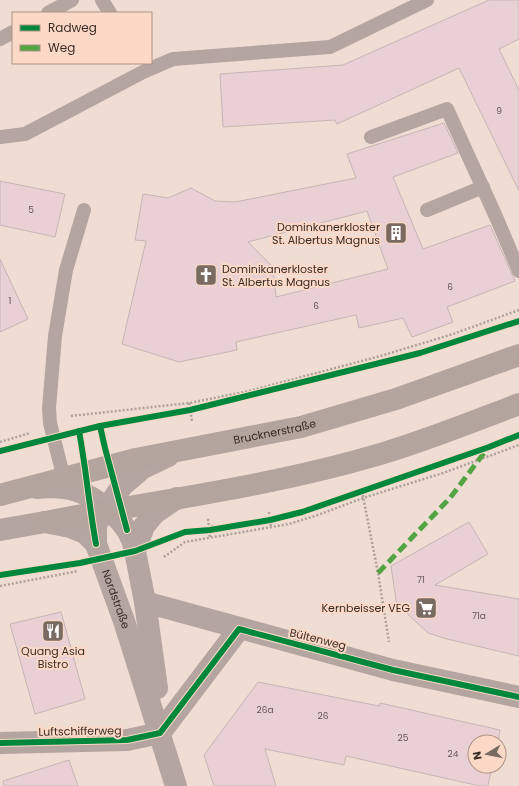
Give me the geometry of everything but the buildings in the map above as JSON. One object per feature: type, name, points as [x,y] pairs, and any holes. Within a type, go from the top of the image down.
[{"type":"main road","name":"Brucknerstraße","points":[[26,488],[136,459],[301,428],[396,399],[519,355]]},
{"type":"main road","points":[[45,522],[107,509],[252,484],[377,455],[519,404]]},
{"type":"main road","points":[[0,495],[26,488]]},
{"type":"street","name":"Nordstraße","points":[[176,452],[143,468],[122,486],[96,524],[96,544],[124,621],[176,786]]},
{"type":"street","points":[[26,488],[54,486],[79,491],[95,499],[120,520],[133,541],[135,551]]},
{"type":"street","points":[[135,551],[144,526],[155,514],[177,498]]},
{"type":"street","points":[[0,530],[45,522],[70,527],[85,533],[96,544]]},
{"type":"street","name":"Nordstraße","points":[[135,551],[145,602],[161,720],[160,733]]},
{"type":"street","name":"Bültenweg","points":[[145,602],[393,670],[519,697]]},
{"type":"street","points":[[160,733],[239,629]]},
{"type":"street","name":"Luftschifferweg","points":[[0,743],[127,740],[160,733]]},
{"type":"lane","points":[[50,12],[72,0]]},
{"type":"lane","points":[[102,0],[109,12]]},
{"type":"lane","points":[[0,137],[25,134],[140,68],[173,59],[330,47],[427,0]]},
{"type":"lane","points":[[0,38],[12,32]]},
{"type":"lane","points":[[371,136],[447,109],[483,187],[519,271]]},
{"type":"lane","points":[[427,210],[483,187]]},
{"type":"lane","points":[[64,478],[50,423],[49,408],[55,336],[66,270],[84,210]]},
{"type":"path","points":[[50,423],[69,416],[190,403],[249,391],[384,355],[453,334],[519,310]]},
{"type":"path","points":[[183,411],[389,360]]},
{"type":"path","points":[[190,403],[190,410]]},
{"type":"path","points":[[0,442],[33,432]]},
{"type":"path","points":[[164,557],[185,542],[290,524],[363,498],[443,473],[519,445]]},
{"type":"path","points":[[354,493],[369,488]]},
{"type":"path","points":[[362,491],[378,574],[393,670]]},
{"type":"path","points":[[269,512],[273,519],[272,527]]},
{"type":"path","points":[[262,521],[273,519]]},
{"type":"path","points":[[210,538],[206,531],[216,526]]},
{"type":"path","points":[[0,586],[82,570]]},
{"type":"marked path","points":[[378,573],[450,498],[487,449]]},
{"type":"cycle path","points":[[0,451],[100,426],[190,410],[420,353],[519,321]]},
{"type":"cycle path","points":[[100,426],[127,530]]},
{"type":"cycle path","points":[[79,431],[96,544]]},
{"type":"cycle path","points":[[0,575],[80,563],[135,551],[185,532],[210,530],[270,520],[302,512],[489,447],[519,435]]},
{"type":"cycle path","points":[[0,743],[127,740],[160,733],[239,629],[393,670],[519,697]]},
{"type":"place","name":"Dominkanerkloster St. Albertus Magnus","points":[[396,233]]},
{"type":"place","name":"Dominikanerkloster St. Albertus Magnus","points":[[206,275]]},
{"type":"place","name":"Kernbeisser VEG","points":[[426,608]]},
{"type":"place","name":"Quang Asia Bistro","points":[[53,631]]}]
